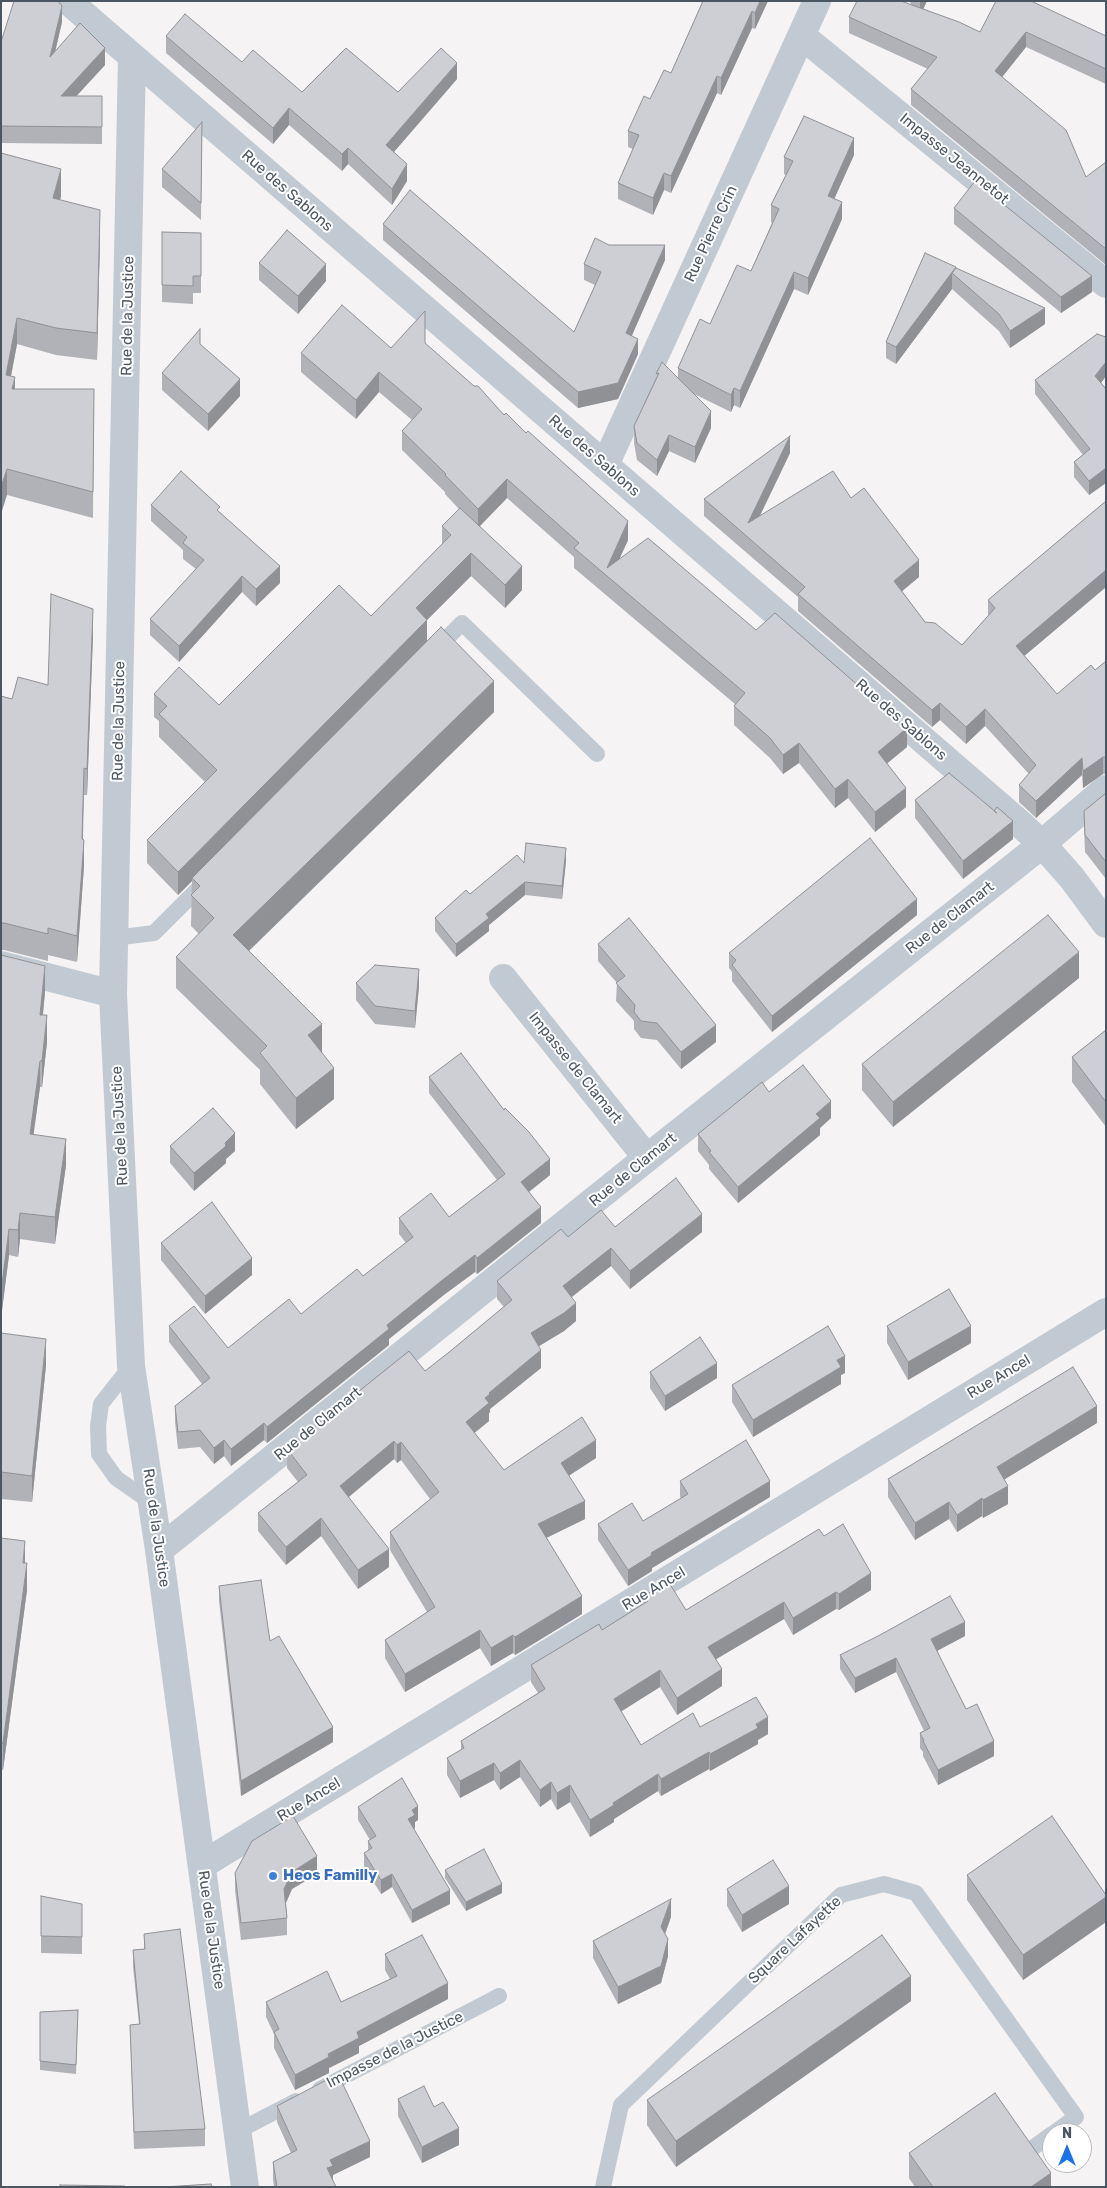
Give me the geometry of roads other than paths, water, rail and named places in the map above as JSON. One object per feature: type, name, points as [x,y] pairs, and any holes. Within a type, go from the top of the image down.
[{"type":"street","name":"Rue des Sablons","points":[[68,1],[1042,844],[1072,878],[1106,924]]},
{"type":"street","name":"Rue Pierre Crin","points":[[605,466],[817,1]]},
{"type":"street","name":"Impasse Jeannetot","points":[[802,36],[1106,284]]},
{"type":"street","name":"Rue de la Justice","points":[[132,57],[113,994],[131,1366],[159,1550],[245,2187]]},
{"type":"street","name":"Rue de Clamart","points":[[159,1550],[1042,844],[1106,789]]},
{"type":"street","points":[[1,966],[113,994]]},
{"type":"street","name":"Impasse de Clamart","points":[[503,978],[647,1158]]},
{"type":"street","name":"Rue Ancel","points":[[202,1865],[1106,1312]]},
{"type":"lane","points":[[420,665],[462,623],[597,754]]},
{"type":"lane","points":[[114,938],[154,933],[217,869]]},
{"type":"lane","points":[[131,1366],[101,1404],[98,1426],[100,1454],[116,1478],[152,1502]]},
{"type":"lane","name":"Square Lafayette","points":[[603,2187],[621,2105],[841,1895],[884,1884],[916,1893],[1076,2117],[1068,2123]]},
{"type":"lane","name":"Impasse de la Justice","points":[[238,2131],[499,1996]]},
{"type":"lane","name":"Square Lafayette","points":[[1030,2150],[1042,2142]]},
{"type":"place","name":"Heos Familly","points":[[273,1876]]}]
